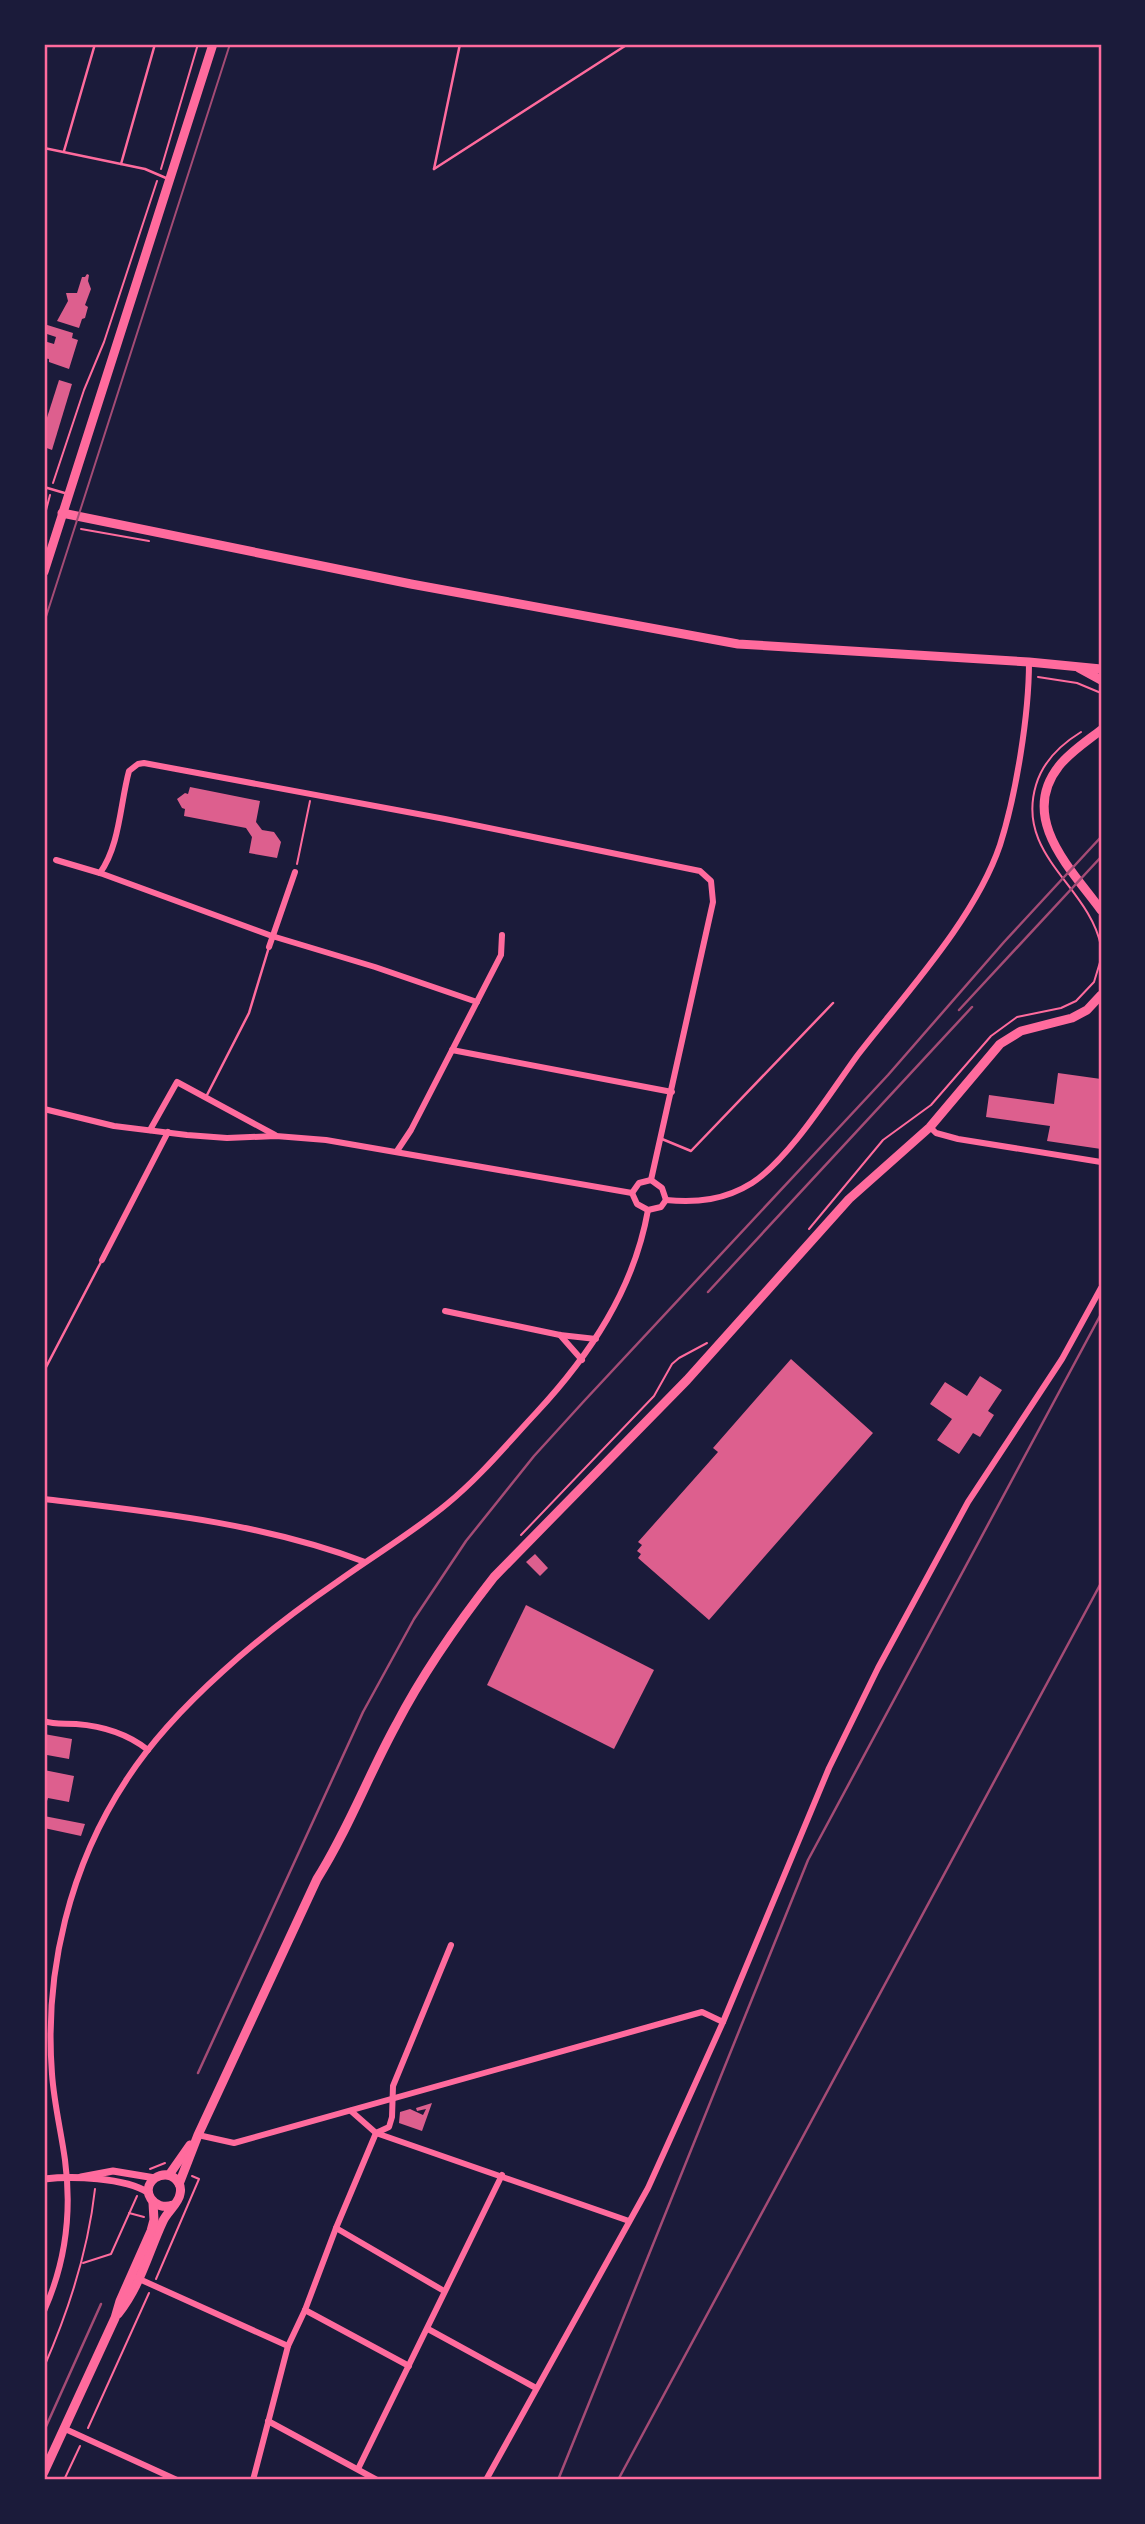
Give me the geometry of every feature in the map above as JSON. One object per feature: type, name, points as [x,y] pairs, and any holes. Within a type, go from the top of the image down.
[{"type":"main road","points":[[44,572],[213,44]]},
{"type":"main road","points":[[62,513],[397,582],[738,645],[1029,662],[1101,669]]},
{"type":"main road","points":[[1078,667],[1101,680]]},
{"type":"main road","points":[[1101,730],[1068,756],[1053,774],[1044,812],[1053,845],[1101,910]]},
{"type":"main road","points":[[1080,747],[1101,738]]},
{"type":"main road","points":[[44,2472],[115,2318],[162,2223],[180,2196],[179,2184],[198,2136],[298,1916],[358,1806],[395,1726],[426,1673],[477,1598],[494,1577],[687,1380],[849,1199],[930,1127],[1000,1044],[1021,1031],[1072,1018],[1087,1010],[1101,995]]},
{"type":"main road","points":[[136,2278],[151,2231],[153,2203],[149,2193],[155,2178],[169,2175],[198,2136]]},
{"type":"main road","points":[[169,2175],[179,2184]]},
{"type":"main road","points":[[153,2203],[162,2207],[173,2205]]},
{"type":"street","points":[[651,1180],[639,1183],[632,1194],[637,1204],[648,1210],[657,1209],[666,1200],[704,1201],[729,1195],[767,1172],[804,1128],[958,925],[983,884],[1000,845],[1012,795],[1029,662]]},
{"type":"street","points":[[100,873],[106,864],[129,771],[138,764],[691,868],[706,874],[711,881],[713,902],[651,1180]]},
{"type":"street","points":[[56,860],[100,873],[272,936],[477,1002]]},
{"type":"street","points":[[269,947],[295,872]]},
{"type":"street","points":[[397,1151],[411,1130],[501,955],[502,935]]},
{"type":"street","points":[[452,1051],[671,1093]]},
{"type":"street","points":[[150,1130],[177,1082],[276,1136]]},
{"type":"street","points":[[44,1110],[114,1126],[204,1137],[276,1136],[326,1140],[632,1194]]},
{"type":"street","points":[[930,1127],[936,1133],[958,1139],[1101,1162]]},
{"type":"street","points":[[102,1260],[167,1132]]},
{"type":"street","points":[[651,1180],[662,1188],[666,1200]]},
{"type":"street","points":[[44,2311],[62,2259],[66,2234],[66,2177],[51,2053],[52,2001],[59,1952],[76,1884],[94,1839],[116,1796],[148,1750],[196,1699],[260,1640],[428,1519],[467,1486],[553,1394],[582,1360],[611,1314],[631,1269],[648,1210]]},
{"type":"street","points":[[486,2480],[648,2188],[723,2022],[829,1768],[878,1668],[968,1502],[1062,1359],[1101,1288]]},
{"type":"street","points":[[445,1311],[560,1335],[596,1339]]},
{"type":"street","points":[[560,1335],[582,1360]]},
{"type":"street","points":[[44,1499],[217,1521],[336,1550],[365,1562]]},
{"type":"street","points":[[44,1721],[116,1732],[137,1741],[148,1750]]},
{"type":"street","points":[[253,2480],[288,2346],[376,2133],[389,2127],[393,2086],[451,1945]]},
{"type":"street","points":[[198,2136],[234,2143],[702,2012],[723,2022]]},
{"type":"street","points":[[351,2110],[376,2133],[629,2221]]},
{"type":"street","points":[[80,2177],[113,2171],[155,2178]]},
{"type":"street","points":[[358,2469],[502,2175]]},
{"type":"street","points":[[44,2179],[80,2177],[128,2184],[149,2193]]},
{"type":"street","points":[[336,2228],[444,2291]]},
{"type":"street","points":[[136,2278],[288,2346]]},
{"type":"street","points":[[305,2310],[409,2365]]},
{"type":"street","points":[[428,2329],[536,2388]]},
{"type":"street","points":[[268,2421],[377,2480]]},
{"type":"street","points":[[63,2428],[177,2480]]},
{"type":"lane","points":[[64,152],[95,44]]},
{"type":"lane","points":[[121,164],[155,44]]},
{"type":"lane","points":[[460,44],[434,169],[628,44]]},
{"type":"lane","points":[[44,148],[145,170],[169,180]]},
{"type":"lane","points":[[44,487],[68,494]]},
{"type":"lane","points":[[205,1098],[249,1013],[269,947]]},
{"type":"lane","points":[[662,1139],[691,1151],[833,1003]]},
{"type":"lane","points":[[44,1371],[102,1260]]},
{"type":"path","points":[[44,518],[84,390],[104,342],[159,176],[198,44]]},
{"type":"path","points":[[1029,676],[1077,683],[1101,693]]},
{"type":"path","points":[[1082,732],[1056,751],[1043,769],[1035,789],[1032,814],[1042,848],[1090,915],[1101,946]]},
{"type":"path","points":[[295,872],[312,795]]},
{"type":"path","points":[[805,1233],[883,1140],[931,1105],[991,1035],[1017,1017],[1061,1009],[1076,1001],[1094,982],[1101,959]]},
{"type":"path","points":[[514,1543],[654,1396],[672,1364],[709,1342]]},
{"type":"path","points":[[144,2170],[169,2161]]},
{"type":"path","points":[[64,2480],[199,2179]]},
{"type":"path","points":[[44,2367],[62,2325],[83,2263],[95,2189]]},
{"type":"path","points":[[83,2263],[111,2254],[137,2193]]},
{"type":"building","points":[[87,274],[91,289],[85,305],[88,307],[85,318],[79,328],[57,321],[68,301],[66,293],[77,293],[82,277]]},
{"type":"building","points":[[44,324],[73,333],[72,338],[78,340],[69,369],[44,358],[44,341],[54,344],[56,337],[44,333]]},
{"type":"building","points":[[59,380],[72,384],[52,450],[44,447],[44,427]]},
{"type":"building","points":[[190,787],[260,801],[256,822],[262,830],[274,832],[281,842],[277,858],[249,853],[252,837],[246,828],[184,816],[185,809],[177,799],[185,793],[188,794]]},
{"type":"building","points":[[1058,1073],[1101,1079],[1101,1149],[1047,1141],[1050,1126],[986,1117],[989,1095],[1054,1104]]},
{"type":"building","points":[[791,1359],[873,1433],[709,1620],[638,1558],[641,1554],[637,1551],[642,1545],[638,1542],[718,1452],[713,1448]]},
{"type":"building","points":[[980,1376],[1002,1390],[988,1411],[994,1415],[980,1437],[973,1433],[959,1454],[937,1440],[952,1419],[930,1404],[945,1382],[967,1396]]},
{"type":"building","points":[[535,1554],[548,1568],[540,1576],[526,1562]]},
{"type":"building","points":[[526,1605],[654,1670],[614,1749],[487,1685]]},
{"type":"building","points":[[44,1734],[72,1739],[69,1759],[47,1755],[44,1767]]},
{"type":"building","points":[[44,1770],[74,1776],[69,1802],[48,1798],[46,1804],[44,1803]]},
{"type":"building","points":[[44,1816],[85,1824],[81,1836],[44,1828]]},
{"type":"building","points":[[432,2103],[422,2131],[399,2123],[400,2112],[410,2109],[423,2115],[426,2109],[417,2111],[416,2108]]},
{"type":"tram line","points":[[44,623],[230,44]]},
{"type":"railway","points":[[198,2073],[363,1712],[414,1619],[466,1541],[534,1456],[888,1075],[1004,942],[1101,837]]},
{"type":"railway","points":[[959,1010],[1101,857]]},
{"type":"railway","points":[[708,1292],[972,1007]]},
{"type":"railway","points":[[558,2480],[808,1860],[1101,1314]]},
{"type":"railway","points":[[618,2480],[1101,1583]]},
{"type":"railway","points":[[44,2431],[101,2304]]}]
